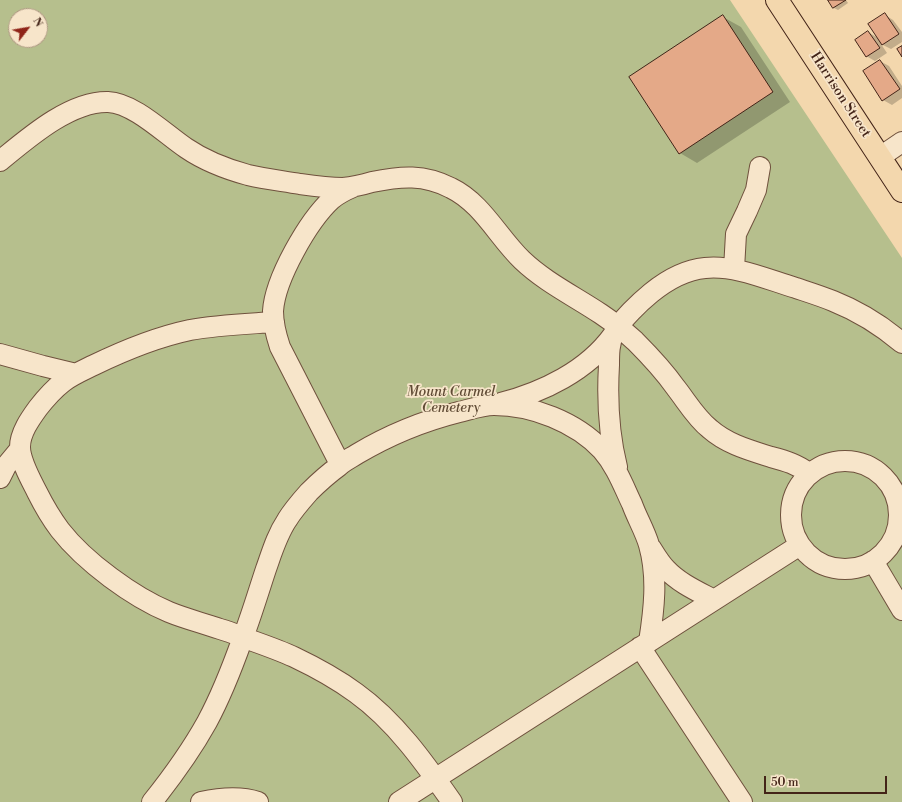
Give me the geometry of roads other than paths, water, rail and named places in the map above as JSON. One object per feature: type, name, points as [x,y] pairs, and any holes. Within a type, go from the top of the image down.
[{"type":"main road","name":"Harrison Street","points":[[777,0],[902,191]]},
{"type":"street","points":[[0,161],[45,126],[69,113],[84,106],[111,102],[134,110],[192,152],[213,163],[247,175],[340,188],[353,187],[387,179],[414,177],[440,183],[454,189],[476,206],[516,254],[542,278],[601,314],[616,330],[636,342],[665,374],[701,421],[711,430],[724,440],[737,446],[791,463],[801,467],[810,474]]},
{"type":"street","points":[[880,157],[902,142]]},
{"type":"street","points":[[734,269],[736,234],[756,190],[760,167]]},
{"type":"street","points":[[340,464],[280,347],[276,334],[273,310],[280,283],[299,242],[316,217],[333,198],[353,187]]},
{"type":"street","points":[[152,802],[169,782],[207,722],[228,678],[272,552],[286,520],[308,493],[340,464],[385,438],[406,429],[450,414],[516,399],[549,386],[564,378],[607,344],[616,330],[634,308],[662,284],[675,276],[689,271],[705,268],[734,269],[832,300],[878,325],[902,343]]},
{"type":"street","points":[[274,322],[190,330],[132,348],[76,374],[63,382],[41,404],[31,417],[21,441],[20,449],[22,458],[51,518],[62,532],[96,566],[134,593],[167,611],[293,656],[355,692],[387,719],[404,738],[452,802]]},
{"type":"street","points":[[616,330],[610,348],[608,380],[609,415],[614,456],[619,475]]},
{"type":"street","points":[[0,354],[76,374]]},
{"type":"street","points":[[492,405],[538,412],[554,418],[587,436],[611,461],[619,475],[648,543],[652,558],[655,596],[654,615],[645,645],[742,802]]},
{"type":"street","points":[[0,478],[6,466],[20,449]]},
{"type":"street","points":[[835,462],[858,462],[872,468],[885,478],[896,482],[899,519],[895,537],[880,556],[873,561],[859,567],[842,569],[816,560],[800,545],[793,529],[792,520],[792,507],[795,494],[799,486],[810,474],[821,466],[835,462]]},
{"type":"street","points":[[648,543],[667,570],[692,588],[714,600]]},
{"type":"street","points":[[400,802],[800,545]]},
{"type":"street","points":[[873,561],[902,610]]},
{"type":"street","points":[[201,802],[226,798],[258,802]]},
{"type":"park label","name":"Mount Carmel Cemetery","points":[[451,402]]}]
